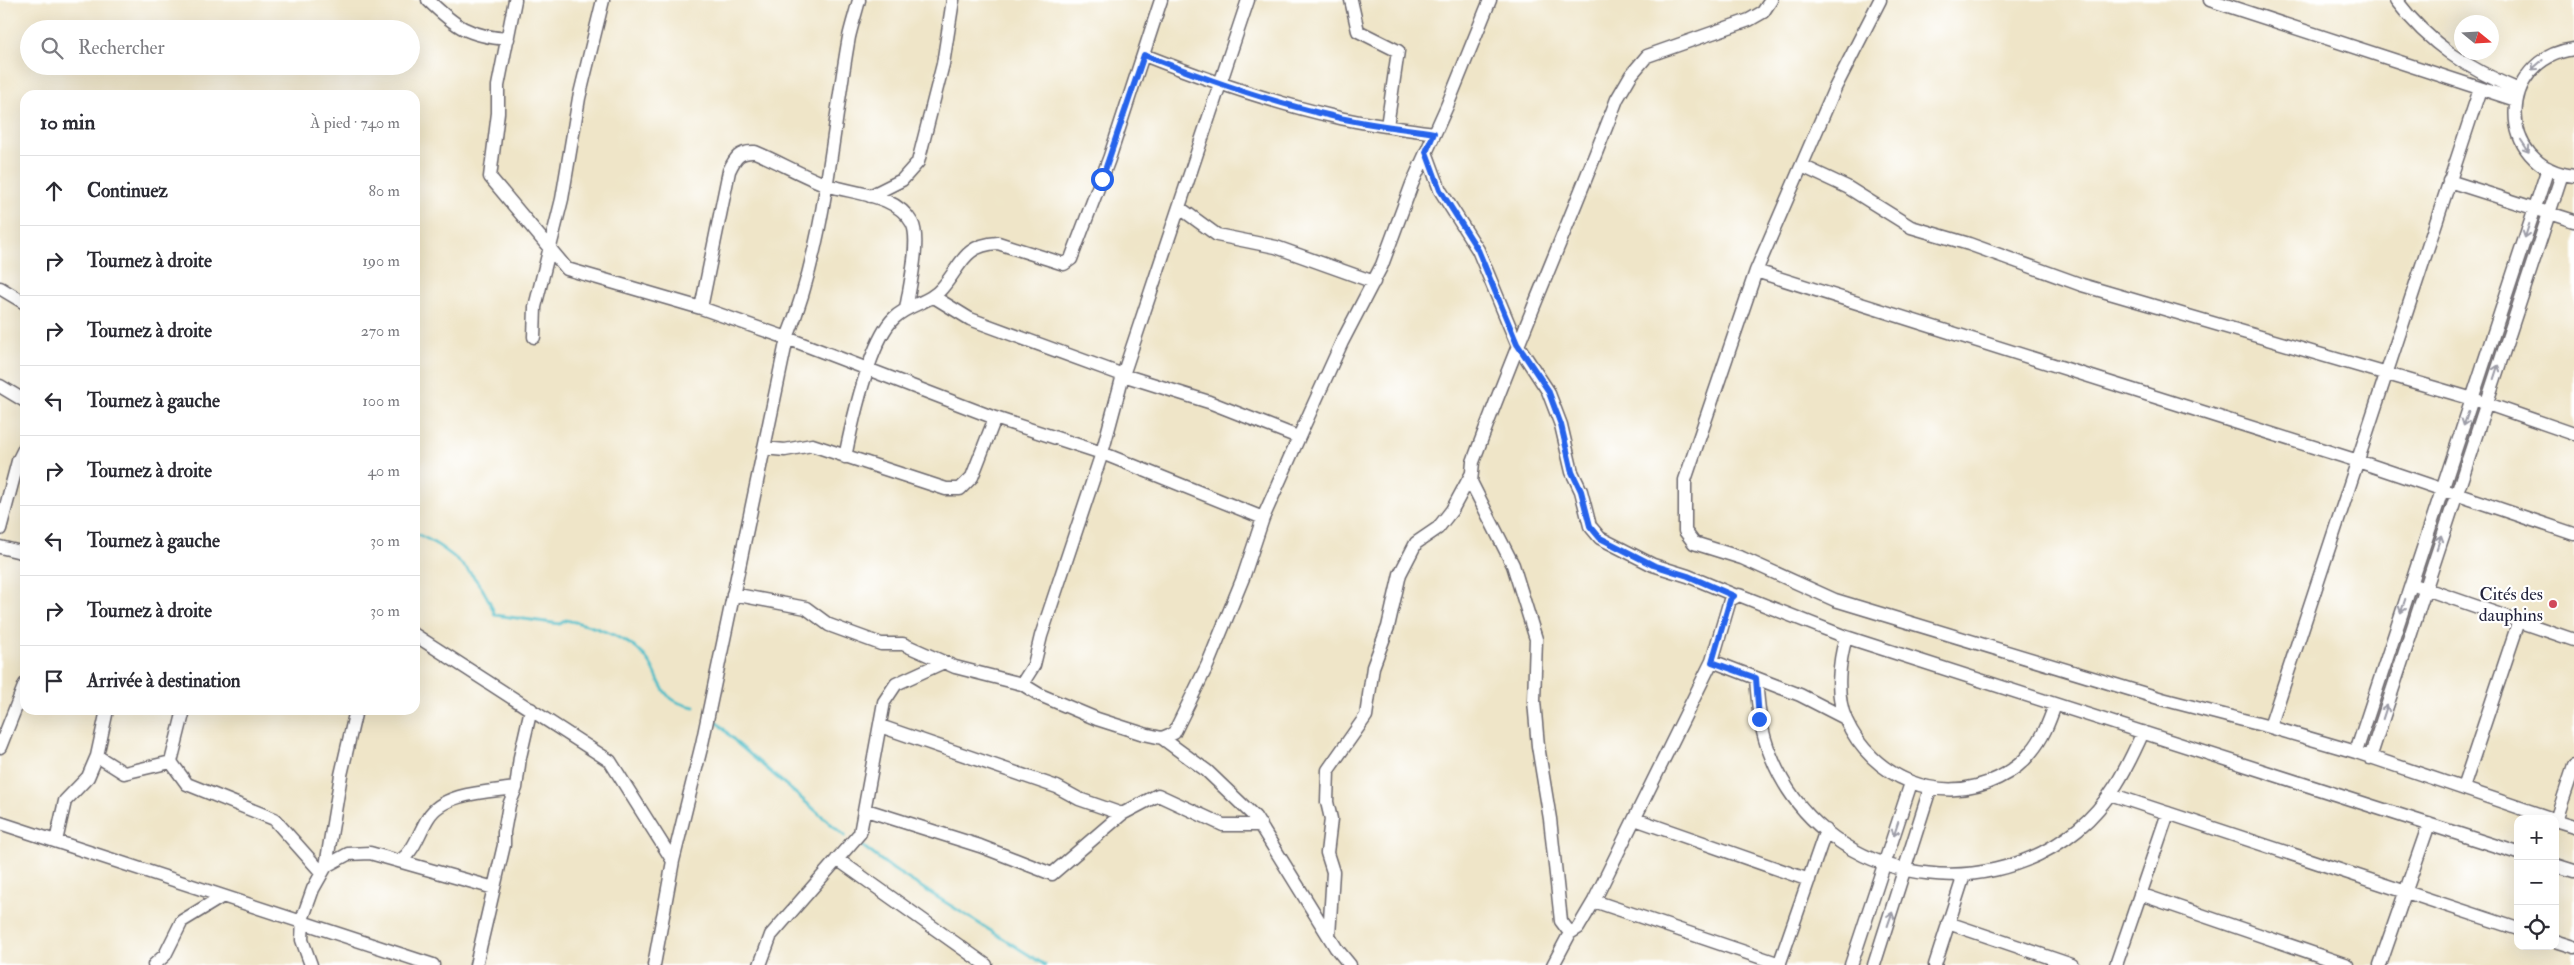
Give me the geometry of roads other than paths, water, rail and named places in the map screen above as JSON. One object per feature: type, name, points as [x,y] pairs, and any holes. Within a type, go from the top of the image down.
[{"type":"street","points":[[428,0],[451,22],[467,31],[481,37],[508,39]]},
{"type":"street","points":[[515,0],[498,86],[498,113],[490,177],[567,269],[700,308],[787,338],[994,418],[1102,454],[1263,518]]},
{"type":"street","points":[[534,337],[535,307],[562,198],[580,98],[603,0]]},
{"type":"street","points":[[654,965],[673,861],[702,744],[787,338],[801,304],[827,184],[849,36],[859,0]]},
{"type":"street","points":[[870,196],[902,180],[918,162],[943,64],[953,0]]},
{"type":"street","points":[[845,457],[868,370],[884,331],[895,317],[934,297],[962,258],[976,248],[998,243],[1064,264],[1071,258],[1106,166],[1161,0]]},
{"type":"street","points":[[1022,684],[1034,665],[1041,636],[1102,454],[1123,375],[1248,0]]},
{"type":"street","points":[[1352,0],[1358,31],[1398,51],[1387,126]]},
{"type":"street","points":[[1162,738],[1174,733],[1206,666],[1244,578],[1263,518],[1342,342],[1374,282],[1490,0]]},
{"type":"street","points":[[1570,933],[1561,921],[1550,819],[1538,746],[1534,702],[1536,639],[1513,565],[1471,482],[1473,462],[1517,344],[1549,273],[1618,99],[1635,70],[1647,56],[1749,20],[1763,12],[1771,0]]},
{"type":"street","points":[[1880,0],[1835,88],[1756,271],[1685,480],[1686,531],[1694,543],[1742,558],[1835,600],[2162,699],[2356,752],[2543,815]]},
{"type":"street","points":[[2210,0],[2480,89],[2517,95]]},
{"type":"street","points":[[2396,0],[2411,20],[2462,63],[2517,95]]},
{"type":"street","points":[[2370,758],[2455,494],[2549,213],[2568,175],[2548,168],[2534,158],[2522,141],[2515,121],[2517,95],[2537,64],[2555,53],[2574,49]]},
{"type":"street","points":[[1144,55],[1220,85],[1338,118],[1434,133]]},
{"type":"street","points":[[2270,727],[2480,89]]},
{"type":"street","points":[[700,308],[729,171],[735,158],[745,151],[755,152],[827,184],[883,200],[896,208],[912,223],[915,236],[906,310]]},
{"type":"street","points":[[1426,152],[1440,190],[1478,250],[1517,344],[1548,390],[1561,425],[1572,472],[1581,491],[1590,526],[1600,538],[1653,565],[1688,576],[1734,596],[1739,595],[1846,637],[2514,852]]},
{"type":"street","points":[[1802,166],[1848,187],[1911,227],[1969,244],[2082,285],[2473,399],[2574,434]]},
{"type":"street","points":[[2356,752],[2548,168]]},
{"type":"street","points":[[2449,181],[2574,221]]},
{"type":"street","points":[[1180,208],[1217,235],[1276,247],[1374,282]]},
{"type":"street","points":[[1756,271],[2358,461],[2574,534]]},
{"type":"street","points":[[0,288],[20,300]]},
{"type":"street","points":[[934,297],[970,319],[1123,375],[1210,402],[1298,437]]},
{"type":"street","points":[[0,386],[20,398]]},
{"type":"street","points":[[764,448],[785,450],[812,445],[946,489],[960,489],[972,477],[994,418]]},
{"type":"street","points":[[0,529],[20,457]]},
{"type":"street","points":[[1329,936],[1333,872],[1327,853],[1331,819],[1328,802],[1328,770],[1366,716],[1373,667],[1388,628],[1400,574],[1416,543],[1438,528],[1452,510],[1472,473]]},
{"type":"street","points":[[0,547],[20,553]]},
{"type":"street","points":[[2410,584],[2574,640]]},
{"type":"street","points":[[734,594],[806,608],[829,625],[881,644],[903,644],[955,667],[1022,684],[1040,695],[1097,719],[1162,738],[1207,770],[1255,816],[1329,936],[1350,965]]},
{"type":"street","points":[[1553,965],[1570,933],[1578,928],[1594,901],[1635,819],[1712,662],[1730,600],[1734,596]]},
{"type":"street","points":[[2464,788],[2519,621]]},
{"type":"street","points":[[1846,637],[1839,661],[1845,718],[1869,756],[1887,771],[1930,789],[1958,790],[1985,784],[2010,772],[2030,754],[2046,731],[2055,705]]},
{"type":"street","points":[[420,638],[610,760],[673,861]]},
{"type":"street","points":[[760,965],[771,935],[860,833],[866,810],[884,702],[896,684],[944,662]]},
{"type":"street","points":[[1712,662],[1820,704],[1845,718]]},
{"type":"street","points":[[1756,678],[1759,719],[1771,757],[1790,791],[1815,821],[1846,846],[1884,864],[1906,871],[1943,876],[1979,874],[2015,866],[2049,850],[2079,829],[2110,794],[2125,771],[2143,732]]},
{"type":"street","points":[[0,747],[20,697]]},
{"type":"street","points":[[476,965],[504,845],[504,832],[509,805],[516,788],[520,757],[532,709]]},
{"type":"street","points":[[56,841],[65,801],[88,778],[97,756],[105,715]]},
{"type":"street","points":[[171,762],[183,715]]},
{"type":"street","points":[[311,965],[302,940],[303,922],[313,889],[324,869],[341,774],[355,715]]},
{"type":"street","points":[[880,726],[1057,787],[1079,799],[1122,814]]},
{"type":"street","points":[[97,756],[124,774],[171,762]]},
{"type":"street","points":[[171,762],[187,784],[274,819],[324,869]]},
{"type":"street","points":[[2556,815],[2574,766]]},
{"type":"street","points":[[1851,965],[1912,783]]},
{"type":"street","points":[[401,860],[412,848],[429,816],[443,802],[474,794],[516,788]]},
{"type":"street","points":[[1874,965],[1906,871],[1930,789]]},
{"type":"street","points":[[2110,794],[2514,927]]},
{"type":"street","points":[[866,810],[980,846],[1052,874],[1122,814],[1158,795],[1223,825],[1261,825]]},
{"type":"street","points":[[2116,965],[2168,812]]},
{"type":"street","points":[[1635,819],[1809,880]]},
{"type":"street","points":[[2559,820],[2574,826]]},
{"type":"street","points":[[0,823],[433,965]]},
{"type":"street","points":[[2380,965],[2429,824]]},
{"type":"street","points":[[1594,901],[1780,964],[1826,830]]},
{"type":"street","points":[[324,869],[348,854],[370,852],[494,888]]},
{"type":"street","points":[[837,859],[986,965]]},
{"type":"street","points":[[2559,866],[2574,871]]},
{"type":"street","points":[[1934,965],[1964,875]]},
{"type":"street","points":[[2140,894],[2347,965]]},
{"type":"street","points":[[154,965],[165,955],[182,921],[223,896]]},
{"type":"street","points":[[1948,923],[2072,965]]},
{"type":"street","points":[[2559,942],[2574,947]]},
{"type":"waterway","points":[[420,536],[441,547],[464,566],[482,588],[495,615],[560,624],[566,620],[612,634],[629,643],[646,658],[660,684],[671,699],[681,704],[695,707]]},
{"type":"waterway","points":[[716,721],[738,744],[845,836]]},
{"type":"waterway","points":[[861,845],[894,870],[1045,965]]},
{"type":"place","name":"Cités des dauphins","points":[[2553,604]]}]
